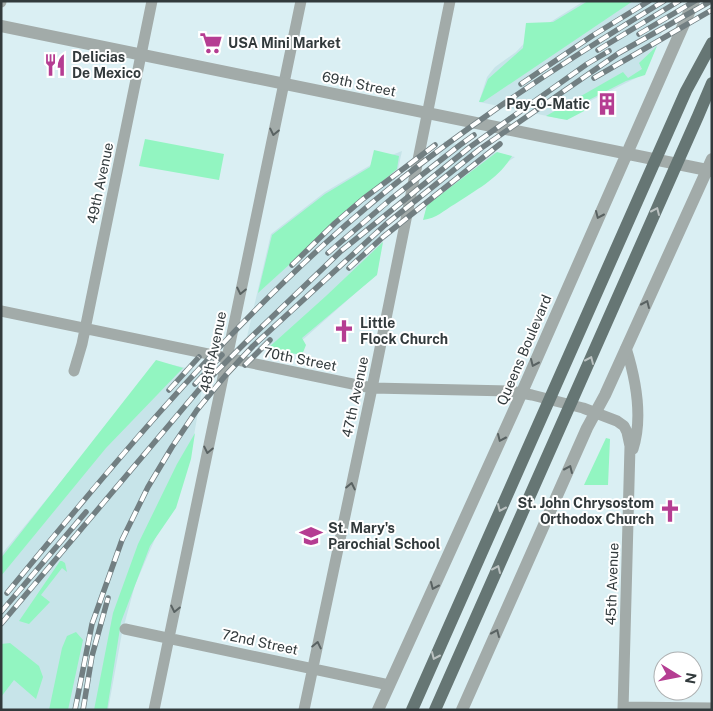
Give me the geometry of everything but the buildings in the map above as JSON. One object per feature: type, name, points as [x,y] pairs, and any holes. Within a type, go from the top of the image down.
[{"type":"main road","points":[[412,710],[686,91],[712,43]]},
{"type":"main road","points":[[435,710],[712,83]]},
{"type":"street","name":"49th Avenue","points":[[74,371],[85,329],[152,1]]},
{"type":"street","name":"48th Avenue","points":[[154,710],[302,1]]},
{"type":"street","name":"47th Avenue","points":[[304,710],[372,388],[450,1]]},
{"type":"street","name":"Queens Boulevard","points":[[378,710],[521,393],[694,1]]},
{"type":"street","name":"69th Street","points":[[1,26],[656,160],[710,167]]},
{"type":"street","points":[[462,710],[587,428],[710,167]]},
{"type":"street","name":"70th Street","points":[[1,311],[372,388],[521,393],[571,404],[596,412]]},
{"type":"street","name":"45th Avenue","points":[[626,348],[633,369],[638,419],[636,438],[630,458]]},
{"type":"street","name":"45th Avenue","points":[[596,412],[624,426],[629,439],[623,708]]},
{"type":"street","name":"72nd Street","points":[[125,629],[389,685]]},
{"type":"street","points":[[623,708],[712,708]]},
{"type":"shaded area","points":[[584,1],[675,1],[647,69],[636,78],[584,104],[585,108],[562,119],[479,102],[487,77],[495,67],[516,52],[536,31]]},
{"type":"shaded area","points":[[444,141],[515,157],[424,218],[441,150]]},
{"type":"shaded area","points":[[402,151],[377,274],[289,352],[245,345],[271,234],[325,192],[379,160]]},
{"type":"shaded area","points":[[159,362],[205,372],[190,458],[135,585],[122,633],[108,710],[1,710],[1,555]]},
{"type":"green space","points":[[588,1],[633,1],[483,102],[479,102],[488,79],[523,48],[526,23],[553,22]]},
{"type":"green space","points":[[657,46],[645,75],[626,81],[583,103],[586,110],[567,120],[546,116],[623,72],[628,78],[642,69],[639,63]]},
{"type":"green space","points":[[145,139],[224,154],[219,180],[139,166]]},
{"type":"green space","points":[[374,150],[399,156],[397,169],[258,293],[272,235],[325,194],[370,167]]},
{"type":"green space","points":[[497,152],[512,156],[494,177],[440,214],[423,220],[427,205]]},
{"type":"green space","points":[[383,242],[377,275],[302,338],[306,345],[302,355],[267,349],[326,296]]},
{"type":"green space","points":[[156,360],[183,368],[106,448],[1,576],[1,558]]},
{"type":"green space","points":[[195,433],[191,459],[176,508],[150,546],[121,622],[107,710],[94,710],[113,613],[138,544],[177,464]]},
{"type":"green space","points":[[606,438],[610,439],[608,485],[584,485]]},
{"type":"green space","points":[[60,561],[65,563],[67,572],[62,568],[41,595],[50,602],[29,624],[19,621]]},
{"type":"green space","points":[[76,632],[83,640],[68,710],[49,710],[62,648],[67,636]]},
{"type":"green space","points":[[10,643],[39,666],[43,677],[36,699],[14,680],[1,697],[1,644]]},
{"type":"railway","points":[[521,84],[592,36],[649,1]]},
{"type":"railway","points":[[7,593],[122,455],[201,366],[285,281],[329,240],[408,174],[491,113],[577,55],[664,1]]},
{"type":"railway","points":[[598,50],[679,1]]},
{"type":"railway","points":[[639,34],[695,1]]},
{"type":"railway","points":[[75,710],[92,624],[122,540],[148,487],[172,447],[197,410],[225,376],[253,346],[385,225],[480,149],[619,53],[711,1]]},
{"type":"railway","points":[[594,78],[712,10]]},
{"type":"railway","points":[[1,624],[202,386],[341,251],[470,147],[587,64],[609,51]]},
{"type":"railway","points":[[328,253],[391,199],[474,135]]},
{"type":"railway","points":[[349,268],[383,237],[500,144]]},
{"type":"railway","points":[[292,265],[363,199],[435,145]]},
{"type":"railway","points":[[245,365],[270,340]]},
{"type":"railway","points":[[195,384],[222,355]]},
{"type":"railway","points":[[169,390],[199,357]]},
{"type":"railway","points":[[1,612],[86,512]]},
{"type":"railway","points":[[83,710],[92,656],[108,598]]},
{"type":"place","name":"USA Mini Market","points":[[211,43]]},
{"type":"place","name":"Delicias De Mexico","points":[[55,65]]},
{"type":"place","name":"Pay-O-Matic","points":[[607,104]]},
{"type":"place","name":"Little Flock Church","points":[[344,331]]},
{"type":"place","name":"St. John Chrysostom Orthodox Church","points":[[670,511]]},
{"type":"place","name":"St. Mary's Parochial School","points":[[311,536]]}]
